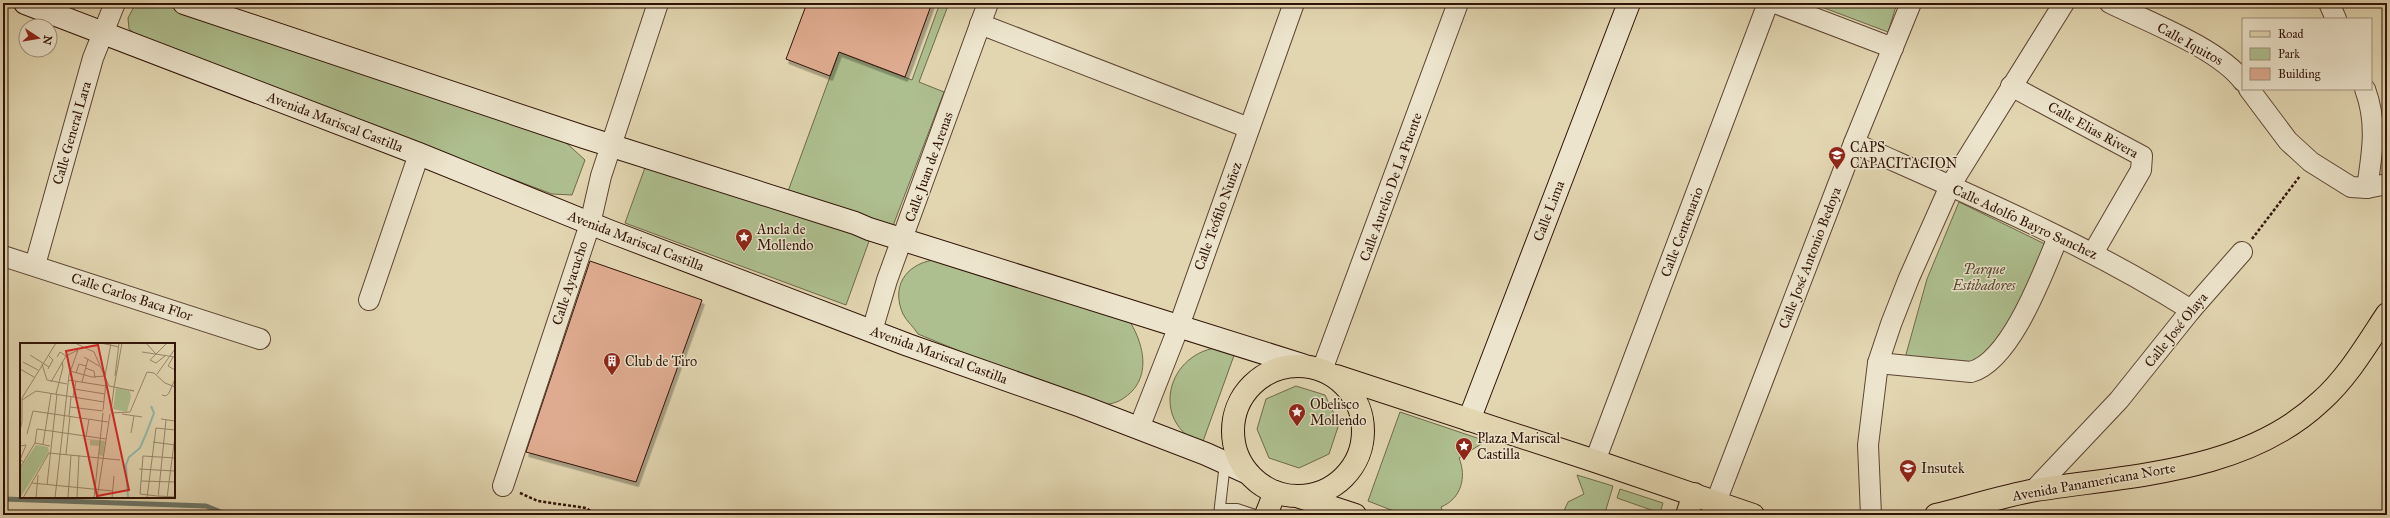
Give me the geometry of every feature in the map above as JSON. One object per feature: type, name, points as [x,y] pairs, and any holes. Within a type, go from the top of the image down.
[{"type":"main road","name":"Avenida Panamericana Norte","points":[[1942,514],[2034,490],[2157,473],[2230,454],[2279,432],[2321,402],[2359,357],[2387,314]]},
{"type":"main road","points":[[1355,515],[1299,496],[1275,492],[1258,482],[1248,473],[1242,464],[1233,437],[1234,417],[1241,398],[1257,381],[1265,375],[1285,366],[1302,365],[1694,494],[1714,508],[1753,515]]},
{"type":"main road","points":[[1299,496],[1314,494],[1329,488],[1342,479],[1352,467],[1360,451],[1363,436],[1362,418],[1356,402],[1329,373]]},
{"type":"main road","points":[[1266,515],[1275,492]]},
{"type":"main road","points":[[1687,515],[1694,494]]},
{"type":"street","name":"Avenida Mariscal Castilla","points":[[25,3],[420,154],[590,224],[872,331],[1139,428],[1248,473]]},
{"type":"street","name":"Calle General Lara","points":[[34,265],[93,58],[104,34],[115,3]]},
{"type":"street","points":[[184,3],[903,240],[1302,365]]},
{"type":"street","name":"Calle Ayacucho","points":[[503,486],[590,224],[600,176],[658,3]]},
{"type":"street","name":"Calle Juan de Arenas","points":[[872,331],[887,280],[903,240],[988,3]]},
{"type":"street","name":"Calle Teófilo Nuñez","points":[[1139,428],[1179,326],[1294,3]]},
{"type":"street","name":"Calle Aurelio De La Fuente","points":[[1329,373],[1458,3]]},
{"type":"street","name":"Calle Lima","points":[[1469,420],[1629,3]]},
{"type":"street","name":"Calle Centenario","points":[[1595,461],[1768,3]]},
{"type":"street","points":[[1775,3],[1893,48]]},
{"type":"street","name":"Calle José Antonio Bedoya","points":[[1714,508],[1854,143],[1911,3]]},
{"type":"street","points":[[1871,515],[1868,445],[1878,362],[1909,278],[1950,186],[2064,3]]},
{"type":"street","name":"Calle Iquitos","points":[[2110,3],[2205,50],[2236,72],[2242,80]]},
{"type":"street","points":[[2329,3],[2336,18]]},
{"type":"street","points":[[980,24],[1249,128]]},
{"type":"street","name":"Calle Elias Rivera","points":[[2011,86],[2142,156],[2142,170],[2093,253]]},
{"type":"street","points":[[2250,90],[2288,141],[2311,162],[2351,187],[2366,188],[2387,184]]},
{"type":"street","points":[[2365,90],[2370,103],[2374,139],[2366,188]]},
{"type":"street","name":"Calle Adolfo Bayro Sanchez","points":[[1854,143],[2093,253],[2147,282],[2191,310]]},
{"type":"street","points":[[369,300],[420,154]]},
{"type":"street","points":[[1878,362],[1971,372],[1985,367],[2002,348],[2032,298],[2058,236]]},
{"type":"street","name":"Calle José Olaya","points":[[2034,490],[2119,400],[2191,310],[2242,252]]},
{"type":"street","name":"Calle Carlos Baca Flor","points":[[3,256],[260,339]]},
{"type":"lane","points":[[1225,463],[1220,512],[1237,509],[1255,515]]},
{"type":"path","points":[[2242,252],[2311,162]]},
{"type":"path","points":[[503,486],[538,501],[586,508],[597,515]]},
{"type":"green space","points":[[37,3],[76,3],[71,16]]},
{"type":"green space","points":[[136,3],[160,3],[562,139],[585,160],[572,195],[552,194],[143,40],[129,29],[128,18]]},
{"type":"green space","points":[[940,3],[949,3],[919,82],[944,92],[891,231],[787,194],[839,52],[912,80]]},
{"type":"green space","points":[[1811,3],[1897,3],[1888,32]]},
{"type":"green space","points":[[647,162],[872,233],[846,305],[625,223]]},
{"type":"green space","name":"Parque Estibadores","points":[[1959,202],[2055,249],[1979,369],[1905,358],[1927,279]]},
{"type":"green space","points":[[933,260],[1127,317],[1142,350],[1142,373],[1138,384],[1130,393],[1119,401],[1095,407],[918,334],[903,314],[899,295],[900,286],[908,272],[923,263]]},
{"type":"green space","points":[[1222,347],[1236,350],[1202,444],[1185,434],[1175,421],[1170,405],[1171,389],[1177,374],[1188,361],[1203,351]]},
{"type":"green space","points":[[1296,386],[1325,395],[1339,424],[1329,454],[1299,468],[1269,458],[1257,429],[1266,399]]},
{"type":"green space","points":[[1400,412],[1486,441],[1459,458],[1462,480],[1458,493],[1453,499],[1441,507],[1444,515],[1404,515],[1368,501]]},
{"type":"green space","points":[[1577,475],[1613,486],[1605,513],[1562,515],[1568,502],[1584,494]]},
{"type":"green space","points":[[1620,489],[1663,503],[1660,513],[1617,498]]},
{"type":"building","points":[[807,3],[932,3],[905,77],[839,52],[830,76],[786,59]]},
{"type":"building","name":"Club de Tiro","points":[[590,261],[702,300],[636,482],[526,452]]},
{"type":"waterway","points":[[3,499],[206,506],[228,515]]},
{"type":"place","name":"CAPS CAPACITACION","points":[[1837,170]]},
{"type":"place","name":"Ancla de Mollendo","points":[[744,252]]},
{"type":"place","name":"Club de Tiro","points":[[612,376]]},
{"type":"place","name":"Obelisco Mollendo","points":[[1297,427]]},
{"type":"place","name":"Plaza Mariscal Castilla","points":[[1464,461]]},
{"type":"place","name":"Insutek","points":[[1908,483]]}]
